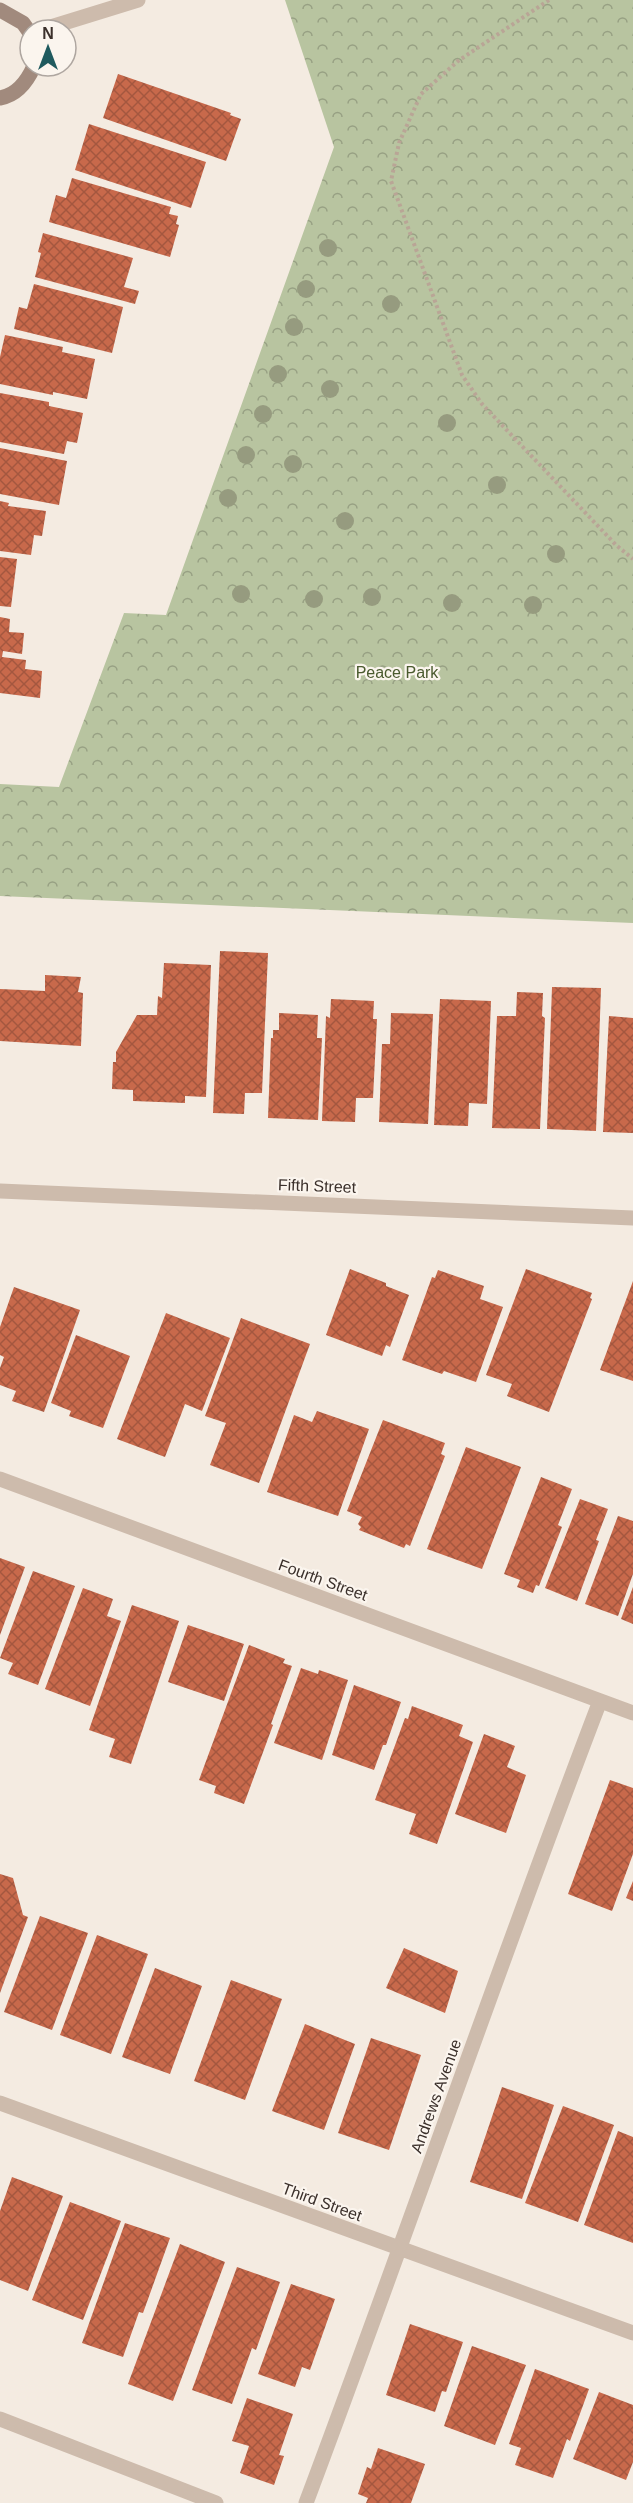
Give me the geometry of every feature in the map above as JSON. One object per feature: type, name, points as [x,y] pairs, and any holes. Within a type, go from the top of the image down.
[{"type":"main road","points":[[0,10],[18,20]]},
{"type":"main road","points":[[0,98],[20,89],[28,78]]},
{"type":"street","points":[[78,19],[138,0]]},
{"type":"street","name":"Fifth Street","points":[[0,1191],[633,1218]]},
{"type":"street","name":"Fourth Street","points":[[0,1479],[633,1713]]},
{"type":"street","name":"Andrews Avenue","points":[[306,2503],[600,1701]]},
{"type":"street","name":"Third Street","points":[[0,2103],[633,2334]]},
{"type":"street","points":[[0,2419],[216,2503]]},
{"type":"path","points":[[549,0],[458,61],[422,94],[399,143],[391,181],[462,375],[482,404],[616,545],[633,559]]},
{"type":"green space","name":"Peace Park","points":[[285,0],[633,0],[633,923],[0,896],[0,784],[59,787],[124,613],[166,615],[334,147]]},
{"type":"building","points":[[118,74],[231,113],[230,115],[241,119],[226,161],[103,118]]},
{"type":"building","points":[[89,124],[206,162],[191,208],[75,170]]},
{"type":"building","points":[[72,178],[171,207],[169,214],[178,216],[176,224],[179,225],[170,257],[49,222],[56,195],[66,198]]},
{"type":"building","points":[[43,233],[133,258],[124,287],[139,291],[135,304],[35,277]]},
{"type":"building","points":[[34,284],[123,307],[112,353],[14,329],[19,307],[27,309]]},
{"type":"building","points":[[5,335],[63,347],[62,352],[95,359],[87,399],[53,392],[53,395],[0,384],[0,357]]},
{"type":"building","points":[[0,393],[49,402],[49,406],[83,413],[77,443],[67,441],[64,454],[0,442]]},
{"type":"building","points":[[0,448],[67,461],[59,505],[0,494]]},
{"type":"building","points":[[0,501],[9,503],[8,506],[46,511],[42,536],[34,535],[31,555],[0,551]]},
{"type":"building","points":[[0,557],[17,559],[11,607],[0,606]]},
{"type":"building","points":[[0,617],[10,619],[9,632],[24,633],[22,654],[3,651],[2,657],[26,660],[25,669],[42,671],[40,698],[0,693]]},
{"type":"building","points":[[220,951],[268,953],[262,1093],[245,1093],[244,1114],[213,1113]]},
{"type":"building","points":[[164,963],[211,965],[206,1097],[185,1096],[185,1103],[133,1101],[133,1090],[112,1089],[113,1062],[116,1062],[116,1052],[137,1015],[157,1015],[158,996],[162,998]]},
{"type":"building","points":[[45,975],[81,977],[78,992],[83,993],[81,1046],[0,1041],[0,989],[45,991]]},
{"type":"building","points":[[552,987],[601,988],[596,1131],[547,1129]]},
{"type":"building","points":[[517,992],[543,993],[542,1016],[545,1018],[540,1129],[492,1128],[497,1016],[516,1016]]},
{"type":"building","points":[[331,999],[374,1001],[373,1019],[377,1019],[373,1098],[356,1098],[355,1122],[322,1121],[326,1016],[330,1018]]},
{"type":"building","points":[[440,999],[491,1001],[487,1104],[469,1103],[468,1126],[434,1125]]},
{"type":"building","points":[[279,1013],[318,1015],[317,1038],[322,1038],[318,1120],[268,1118],[271,1038],[273,1038],[273,1030],[279,1030]]},
{"type":"building","points":[[391,1013],[433,1014],[428,1124],[379,1122],[382,1044],[390,1044]]},
{"type":"building","points":[[609,1016],[633,1018],[633,1133],[603,1132]]},
{"type":"building","points":[[350,1269],[409,1295],[390,1347],[386,1345],[382,1356],[326,1335]]},
{"type":"building","points":[[526,1269],[592,1293],[590,1298],[592,1299],[549,1412],[507,1396],[512,1384],[486,1375]]},
{"type":"building","points":[[438,1270],[484,1286],[480,1299],[503,1307],[476,1382],[444,1371],[442,1374],[402,1360],[432,1277],[435,1278]]},
{"type":"building","points":[[633,1281],[633,1381],[600,1370]]},
{"type":"building","points":[[14,1287],[80,1310],[44,1412],[12,1401],[16,1391],[0,1385],[0,1368],[4,1357],[0,1355],[0,1327]]},
{"type":"building","points":[[166,1313],[230,1338],[202,1411],[185,1404],[165,1457],[117,1439]]},
{"type":"building","points":[[241,1318],[310,1344],[259,1483],[210,1465],[226,1423],[205,1416]]},
{"type":"building","points":[[76,1335],[130,1356],[103,1428],[69,1416],[71,1411],[51,1403]]},
{"type":"building","points":[[317,1411],[369,1429],[338,1516],[267,1492],[294,1415],[312,1422]]},
{"type":"building","points":[[383,1420],[445,1443],[441,1454],[445,1456],[410,1546],[406,1544],[404,1548],[359,1530],[361,1527],[358,1524],[362,1517],[347,1511]]},
{"type":"building","points":[[466,1447],[521,1467],[482,1569],[427,1549]]},
{"type":"building","points":[[541,1477],[572,1489],[558,1525],[562,1527],[539,1586],[536,1585],[533,1593],[517,1587],[520,1580],[504,1574]]},
{"type":"building","points":[[580,1499],[608,1509],[577,1601],[545,1588]]},
{"type":"building","points":[[618,1516],[633,1521],[633,1574],[618,1616],[585,1604]]},
{"type":"building","points":[[0,1558],[25,1567],[0,1635]]},
{"type":"building","points":[[33,1571],[75,1586],[38,1685],[8,1674],[13,1663],[0,1658]]},
{"type":"building","points":[[633,1587],[633,1624],[621,1619]]},
{"type":"building","points":[[83,1588],[113,1599],[107,1616],[121,1621],[90,1706],[45,1689]]},
{"type":"building","points":[[132,1605],[179,1621],[131,1764],[109,1757],[115,1739],[89,1730]]},
{"type":"building","points":[[188,1625],[244,1644],[224,1701],[168,1682]]},
{"type":"building","points":[[249,1645],[285,1659],[283,1663],[292,1666],[244,1804],[214,1793],[216,1786],[199,1780]]},
{"type":"building","points":[[301,1668],[318,1674],[319,1670],[348,1680],[322,1760],[274,1743]]},
{"type":"building","points":[[354,1685],[401,1702],[386,1745],[383,1745],[374,1770],[332,1755]]},
{"type":"building","points":[[412,1706],[463,1725],[459,1736],[473,1742],[437,1844],[409,1834],[416,1814],[375,1800],[405,1718],[408,1719]]},
{"type":"building","points":[[484,1734],[515,1746],[507,1767],[526,1775],[506,1833],[455,1814]]},
{"type":"building","points":[[610,1780],[633,1788],[633,1854],[612,1911],[568,1894]]},
{"type":"building","points":[[0,1874],[13,1878],[23,1915],[28,1917],[0,1993]]},
{"type":"building","points":[[633,1881],[633,1901],[626,1898]]},
{"type":"building","points":[[40,1916],[88,1933],[52,2030],[4,2012]]},
{"type":"building","points":[[97,1935],[148,1954],[111,2054],[60,2035]]},
{"type":"building","points":[[404,1948],[458,1971],[445,2013],[386,1988]]},
{"type":"building","points":[[155,1968],[202,1986],[170,2074],[122,2057]]},
{"type":"building","points":[[231,1980],[282,1999],[245,2100],[194,2081]]},
{"type":"building","points":[[305,2024],[355,2044],[324,2130],[272,2111]]},
{"type":"building","points":[[371,2038],[421,2055],[389,2150],[338,2133]]},
{"type":"building","points":[[502,2087],[554,2105],[522,2199],[470,2182]]},
{"type":"building","points":[[563,2106],[614,2125],[578,2222],[525,2203]]},
{"type":"building","points":[[618,2131],[633,2137],[633,2243],[584,2225]]},
{"type":"building","points":[[12,2177],[63,2196],[28,2291],[0,2280],[0,2211]]},
{"type":"building","points":[[70,2202],[121,2221],[83,2320],[32,2300]]},
{"type":"building","points":[[125,2223],[170,2238],[143,2313],[139,2312],[123,2357],[82,2343]]},
{"type":"building","points":[[180,2244],[225,2262],[173,2401],[128,2384]]},
{"type":"building","points":[[237,2267],[280,2282],[256,2350],[252,2348],[232,2404],[192,2390]]},
{"type":"building","points":[[291,2284],[335,2299],[310,2370],[302,2367],[295,2387],[258,2374]]},
{"type":"building","points":[[410,2324],[463,2342],[446,2392],[442,2391],[435,2412],[386,2395]]},
{"type":"building","points":[[472,2346],[526,2365],[495,2445],[444,2426]]},
{"type":"building","points":[[535,2369],[589,2389],[570,2441],[567,2439],[553,2478],[515,2465],[521,2448],[509,2444]]},
{"type":"building","points":[[599,2392],[633,2405],[633,2462],[626,2480],[573,2459]]},
{"type":"building","points":[[247,2398],[293,2414],[279,2455],[284,2456],[274,2485],[240,2473],[249,2446],[232,2441]]},
{"type":"building","points":[[378,2448],[425,2464],[411,2503],[366,2503],[368,2498],[358,2494],[367,2467],[371,2469]]}]
